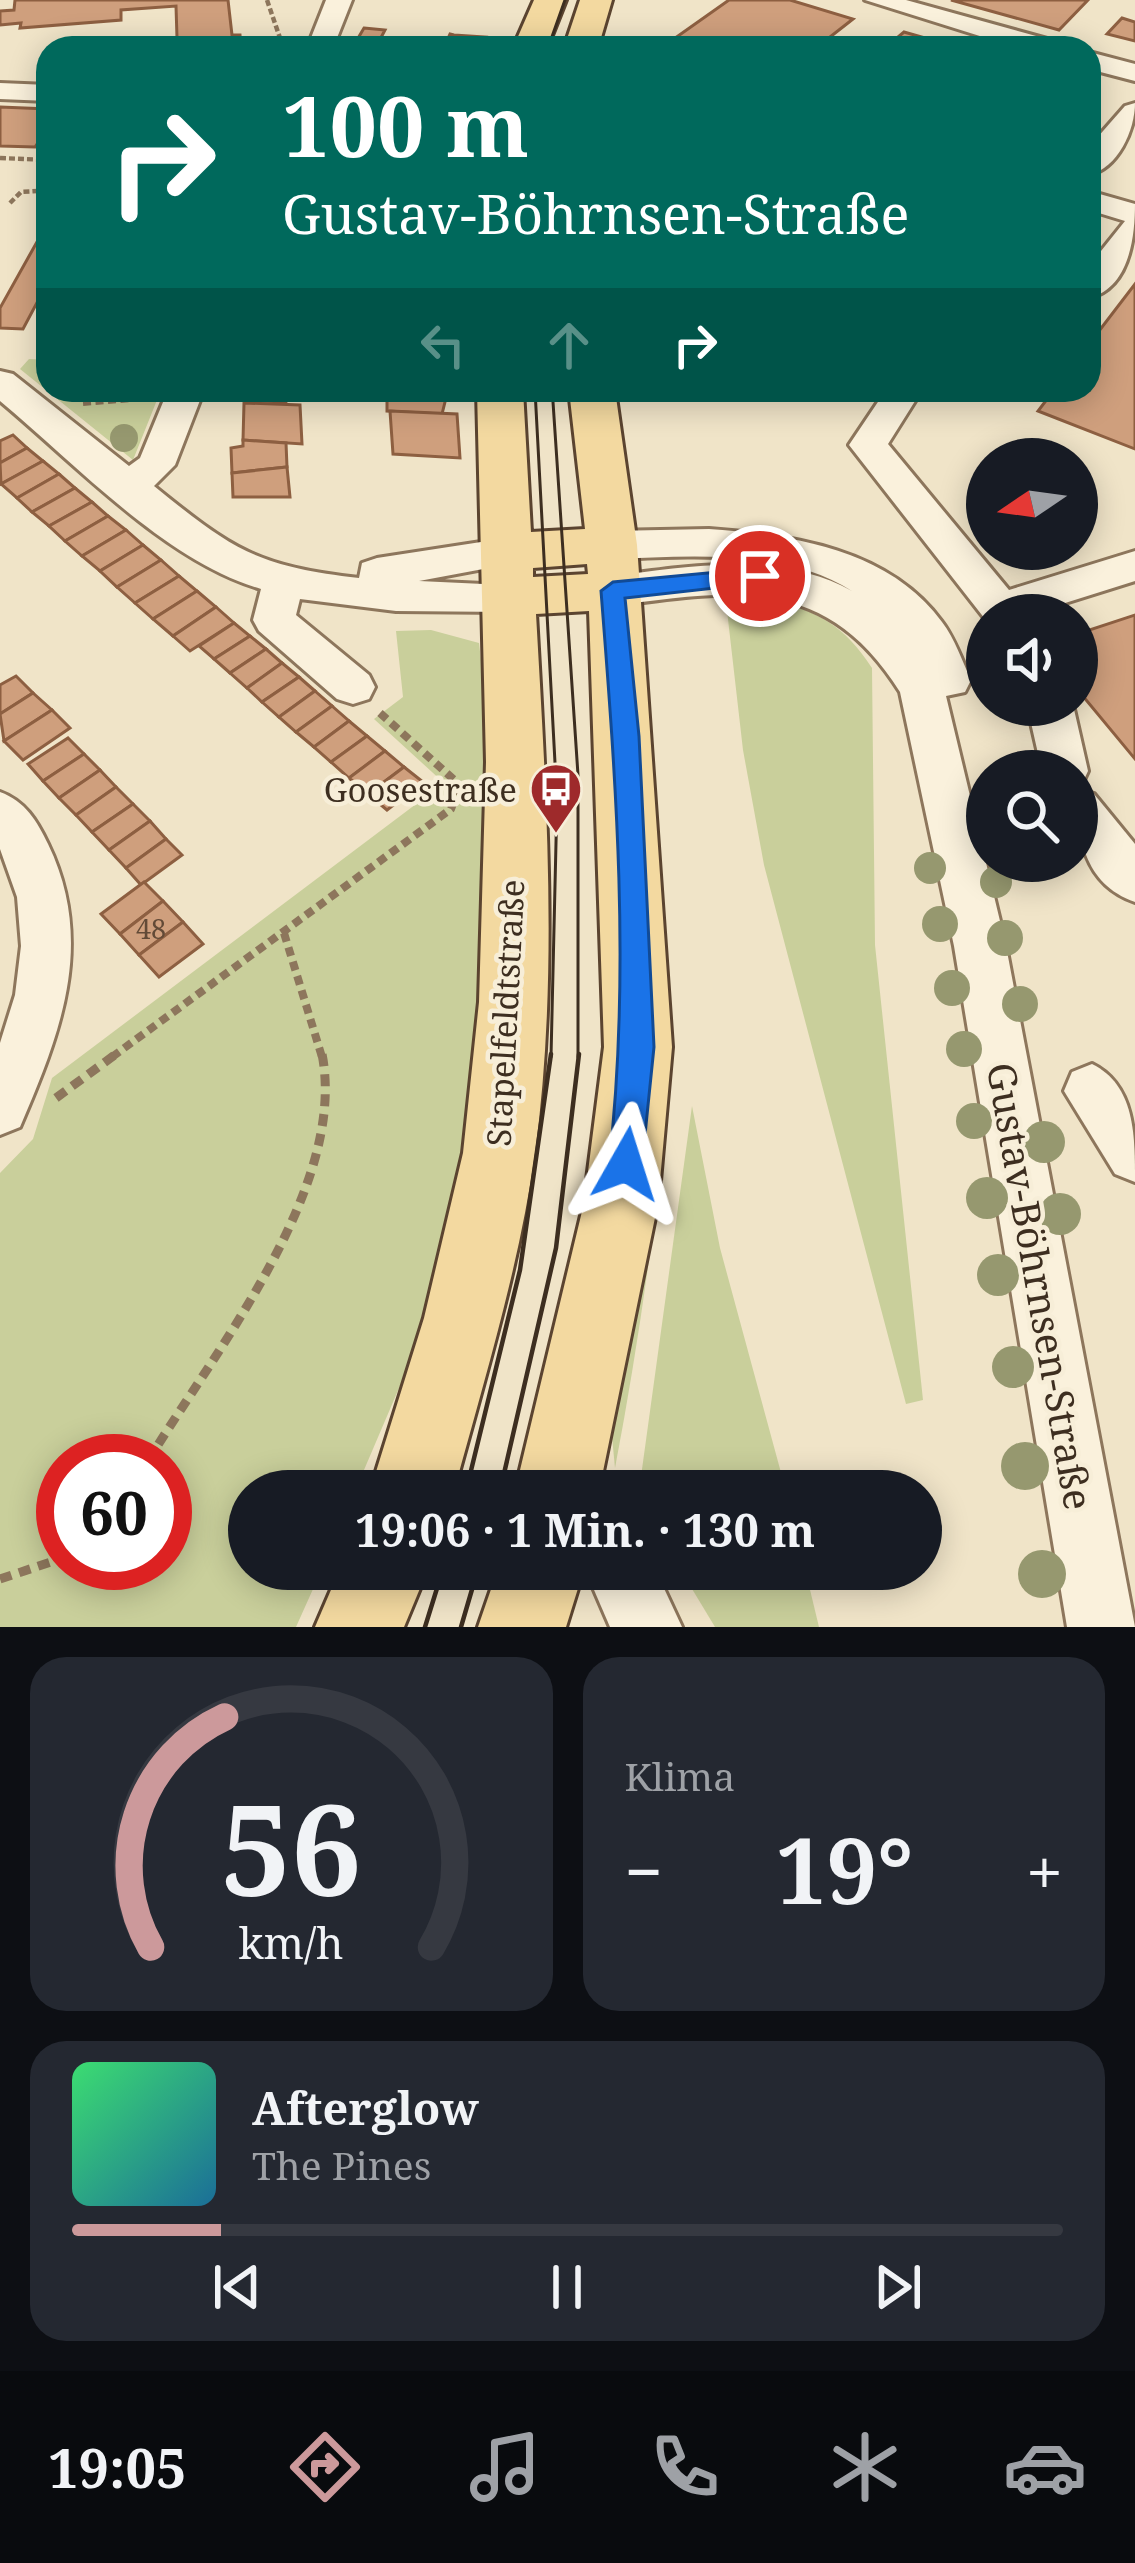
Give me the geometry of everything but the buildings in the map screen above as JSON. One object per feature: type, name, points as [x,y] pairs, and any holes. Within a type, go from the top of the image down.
[{"type":"main road","points":[[535,36],[550,0]]},
{"type":"main road","points":[[585,36],[596,0]]},
{"type":"main road","name":"Stapelfeldtstraße","points":[[418,1470],[463,1318],[499,1153],[512,1002],[515,762],[501,402]]},
{"type":"main road","points":[[570,1470],[621,1203],[638,1047],[626,736],[593,402]]},
{"type":"main road","points":[[508,574],[613,568]]},
{"type":"main road","points":[[359,1627],[376,1590]]},
{"type":"main road","points":[[522,1627],[534,1590]]},
{"type":"street","points":[[324,36],[338,0]]},
{"type":"street","points":[[878,0],[1006,36]]},
{"type":"street","points":[[1101,63],[1135,73]]},
{"type":"street","points":[[0,91],[36,92]]},
{"type":"street","points":[[1101,153],[1134,116]]},
{"type":"street","points":[[1101,204],[1135,214]]},
{"type":"street","points":[[1101,272],[1135,228]]},
{"type":"street","points":[[0,382],[215,557],[289,584],[362,597],[508,574]]},
{"type":"street","points":[[127,487],[156,465],[182,402]]},
{"type":"street","points":[[896,402],[868,445],[988,594]]},
{"type":"street","points":[[1052,594],[1135,566]]},
{"type":"street","name":"Gustav-Böhrnsen-Straße","points":[[613,568],[760,576],[838,599],[903,654],[922,689],[980,946],[1102,1627]]},
{"type":"street","points":[[289,584],[274,620],[353,687]]},
{"type":"street","points":[[0,812],[24,838],[43,890],[43,994],[25,1105]]},
{"type":"street","points":[[1098,834],[1135,881]]},
{"type":"street","points":[[1092,1090],[1135,1154]]},
{"type":"street","points":[[629,1590],[647,1627]]},
{"type":"path","points":[[266,0],[279,36]]},
{"type":"path","points":[[0,158],[36,160]]},
{"type":"path","points":[[10,203],[21,192],[36,191]]},
{"type":"path","points":[[38,413],[86,402]]},
{"type":"path","points":[[353,687],[462,787]]},
{"type":"path","points":[[25,1105],[284,933],[451,809],[462,787],[461,766]]},
{"type":"path","points":[[164,1434],[303,1197],[326,1112],[322,1055],[284,933]]},
{"type":"path","points":[[0,1579],[36,1569]]},
{"type":"green space","points":[[29,359],[36,359],[36,382],[20,369]]},
{"type":"green space","points":[[61,402],[156,402],[133,460]]},
{"type":"green space","points":[[770,599],[829,622],[872,668],[875,945],[923,1400],[906,1404],[764,865],[743,750],[726,602]]},
{"type":"green space","points":[[431,630],[479,643],[485,695],[487,995],[456,1195],[408,1367],[364,1470],[228,1470],[228,1590],[313,1590],[296,1627],[0,1627],[0,1173],[33,1139],[52,1078],[444,783],[374,719],[403,697],[396,631]]},
{"type":"green space","points":[[665,1040],[673,1041],[656,1202],[615,1468],[610,1416]]},
{"type":"green space","points":[[692,1106],[720,1248],[780,1470],[642,1470]]},
{"type":"green space","points":[[693,1590],[810,1590],[819,1627],[715,1627]]},
{"type":"tram line","points":[[552,36],[565,0]]},
{"type":"tram line","points":[[536,402],[557,800],[551,1057]]},
{"type":"tram line","points":[[553,402],[578,775],[578,1057]]},
{"type":"tram line","points":[[471,1470],[520,1270],[551,1054]]},
{"type":"tram line","points":[[505,1470],[556,1248],[579,1054]]},
{"type":"tram line","points":[[425,1627],[436,1590]]},
{"type":"tram line","points":[[461,1627],[472,1590]]},
{"type":"place","name":"Goosestraße","points":[[556,835]]},
{"type":"route","points":[[626,1164],[638,1047],[626,736],[613,591],[760,576]]}]
